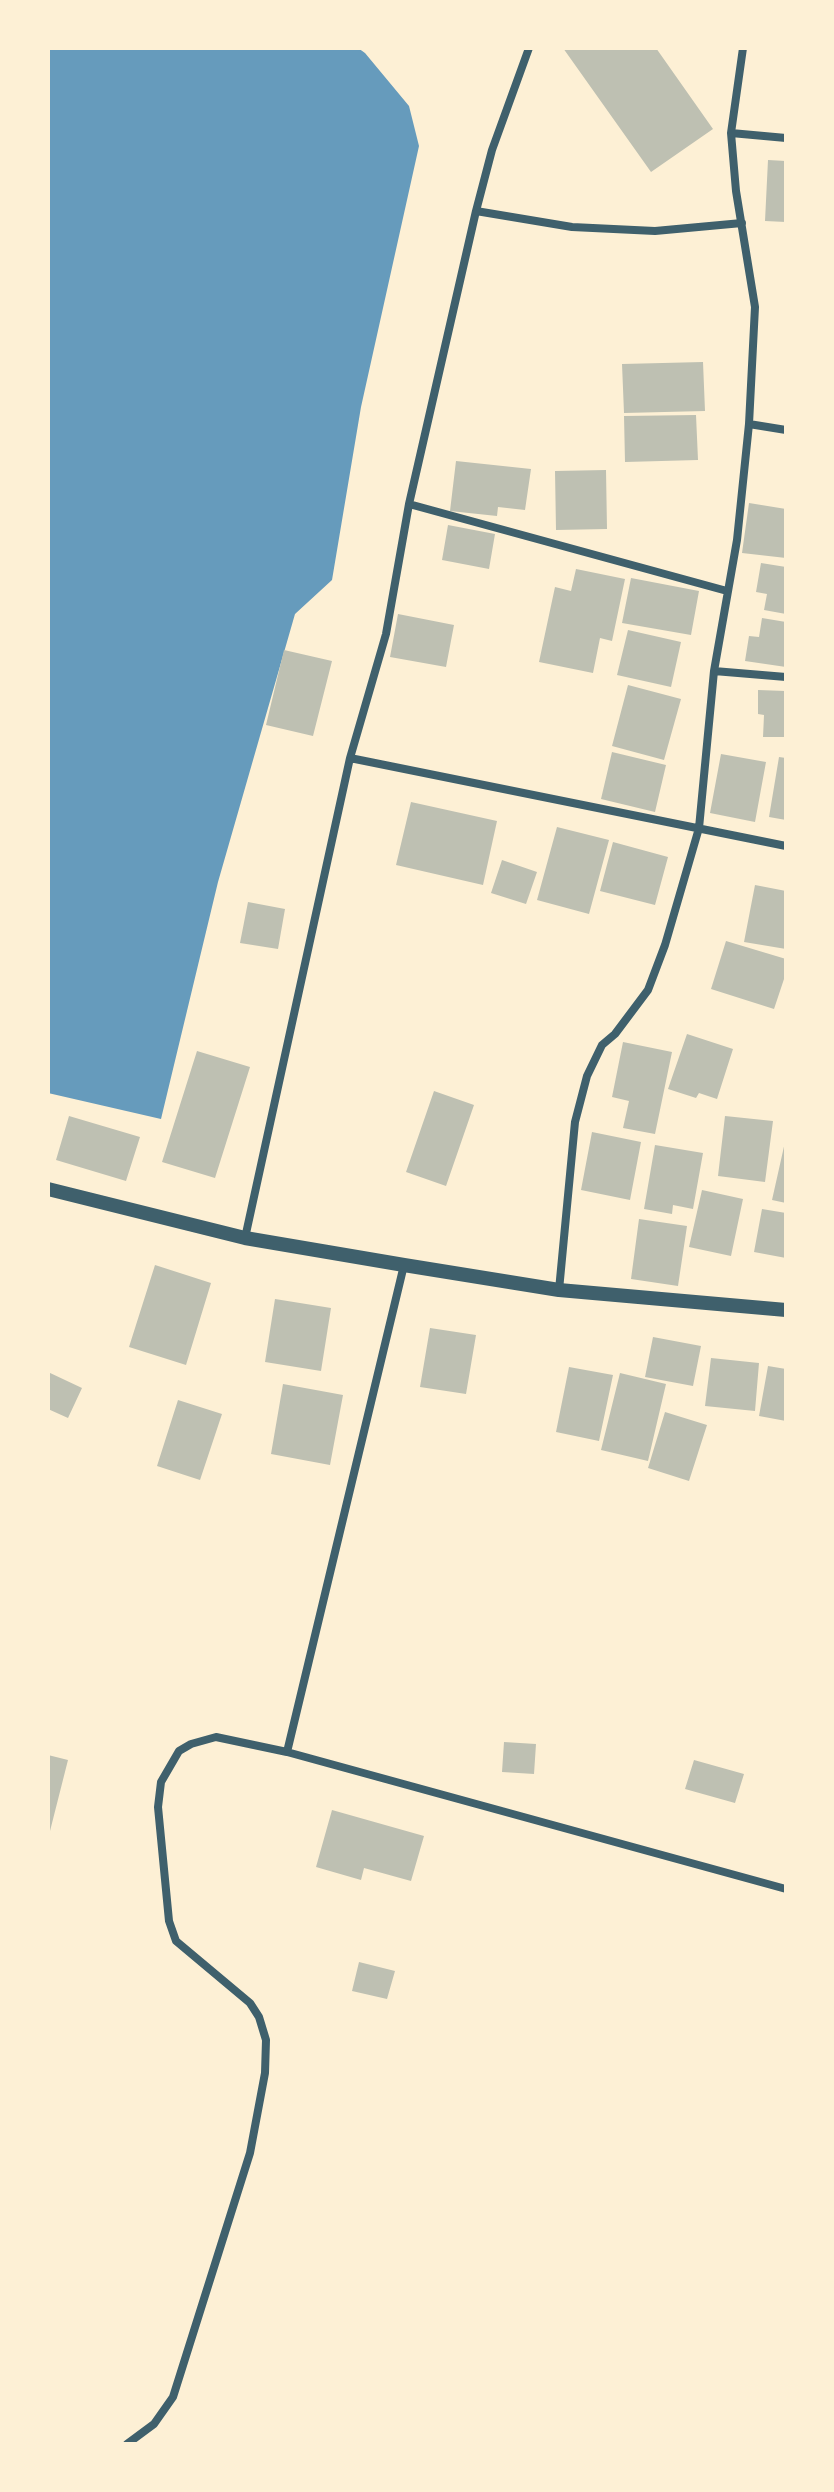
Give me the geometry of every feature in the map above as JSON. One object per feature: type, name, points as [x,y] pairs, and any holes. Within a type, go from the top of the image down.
[{"type":"street","points":[[245,1238],[350,758],[386,634],[409,504],[476,211],[492,150],[529,48]]},
{"type":"street","points":[[559,1290],[575,1122],[587,1076],[602,1045],[615,1034],[648,990],[665,945],[699,828],[714,671],[737,540],[749,424],[755,307],[736,191],[731,133],[743,48]]},
{"type":"street","points":[[731,133],[786,138]]},
{"type":"street","points":[[476,211],[572,227],[627,230],[655,231],[742,223]]},
{"type":"street","points":[[749,424],[786,430]]},
{"type":"street","points":[[409,504],[727,591]]},
{"type":"street","points":[[714,671],[786,677]]},
{"type":"street","points":[[350,758],[786,846]]},
{"type":"street","points":[[48,1189],[245,1238],[404,1265],[559,1290],[786,1310]]},
{"type":"street","points":[[287,1752],[404,1265]]},
{"type":"street","points":[[127,2444],[154,2424],[173,2397],[250,2153],[265,2073],[266,2040],[255,2010],[176,1941],[169,1921],[158,1807],[161,1782],[179,1751],[216,1737],[287,1752],[786,1889]]},
{"type":"water","points":[[48,48],[358,48],[409,106],[419,146],[361,407],[332,580],[295,614],[218,882],[161,1119],[48,1093]]},
{"type":"building","points":[[563,48],[656,48],[713,129],[651,172]]},
{"type":"building","points":[[768,160],[786,161],[786,222],[765,221]]},
{"type":"building","points":[[703,362],[705,411],[624,413],[622,364]]},
{"type":"building","points":[[696,415],[698,460],[625,462],[624,416]]},
{"type":"building","points":[[456,461],[531,469],[525,510],[498,507],[497,516],[450,511]]},
{"type":"building","points":[[606,470],[607,529],[556,530],[555,471]]},
{"type":"building","points":[[749,503],[786,509],[786,558],[742,553]]},
{"type":"building","points":[[448,525],[495,534],[489,569],[442,560]]},
{"type":"building","points":[[761,563],[786,567],[786,614],[764,610],[767,594],[756,592]]},
{"type":"building","points":[[576,569],[625,579],[612,641],[600,638],[593,673],[539,662],[555,587],[571,591]]},
{"type":"building","points":[[631,578],[699,591],[691,635],[622,623]]},
{"type":"building","points":[[398,614],[454,625],[446,667],[390,657]]},
{"type":"building","points":[[762,618],[786,622],[786,667],[745,661],[749,636],[759,637]]},
{"type":"building","points":[[628,630],[681,642],[671,687],[617,675]]},
{"type":"building","points":[[284,650],[332,661],[313,736],[266,725]]},
{"type":"building","points":[[628,685],[681,699],[664,760],[612,746]]},
{"type":"building","points":[[758,690],[786,691],[786,737],[763,737],[764,715],[758,714]]},
{"type":"building","points":[[612,752],[666,765],[655,812],[601,799]]},
{"type":"building","points":[[721,754],[766,762],[755,822],[710,813]]},
{"type":"building","points":[[779,757],[786,758],[786,820],[769,817]]},
{"type":"building","points":[[411,802],[497,821],[483,885],[396,865]]},
{"type":"building","points":[[557,827],[609,840],[589,914],[537,900]]},
{"type":"building","points":[[613,842],[668,857],[655,905],[600,891]]},
{"type":"building","points":[[502,860],[537,872],[526,904],[491,893]]},
{"type":"building","points":[[755,885],[786,891],[786,949],[744,942]]},
{"type":"building","points":[[248,902],[285,909],[278,949],[240,943]]},
{"type":"building","points":[[726,941],[786,959],[786,973],[774,1009],[711,989]]},
{"type":"building","points":[[687,1034],[733,1049],[717,1099],[699,1093],[696,1098],[668,1089]]},
{"type":"building","points":[[623,1042],[672,1052],[655,1134],[623,1128],[629,1101],[612,1097]]},
{"type":"building","points":[[197,1051],[250,1067],[215,1178],[162,1162]]},
{"type":"building","points":[[434,1091],[474,1105],[446,1186],[406,1172]]},
{"type":"building","points":[[69,1116],[140,1137],[126,1181],[56,1160]]},
{"type":"building","points":[[725,1116],[773,1121],[765,1182],[718,1176]]},
{"type":"building","points":[[592,1132],[641,1142],[630,1200],[581,1190]]},
{"type":"building","points":[[786,1142],[786,1203],[772,1200]]},
{"type":"building","points":[[655,1145],[703,1153],[693,1209],[673,1205],[672,1214],[644,1209]]},
{"type":"building","points":[[702,1190],[743,1199],[731,1256],[689,1247]]},
{"type":"building","points":[[762,1209],[786,1213],[786,1258],[754,1252]]},
{"type":"building","points":[[639,1219],[687,1226],[678,1286],[631,1279]]},
{"type":"building","points":[[155,1265],[211,1283],[186,1365],[129,1347]]},
{"type":"building","points":[[275,1299],[331,1308],[321,1371],[265,1362]]},
{"type":"building","points":[[430,1328],[476,1335],[466,1394],[420,1387]]},
{"type":"building","points":[[653,1337],[701,1346],[693,1386],[645,1377]]},
{"type":"building","points":[[711,1358],[759,1363],[755,1411],[705,1406]]},
{"type":"building","points":[[768,1366],[786,1369],[786,1421],[759,1416]]},
{"type":"building","points":[[569,1367],[613,1375],[599,1441],[556,1432]]},
{"type":"building","points":[[48,1372],[82,1388],[68,1418],[48,1409]]},
{"type":"building","points":[[620,1373],[666,1384],[648,1461],[601,1450]]},
{"type":"building","points":[[283,1384],[343,1395],[330,1465],[271,1454]]},
{"type":"building","points":[[178,1400],[222,1414],[200,1480],[157,1466]]},
{"type":"building","points":[[665,1412],[707,1425],[689,1481],[648,1468]]},
{"type":"building","points":[[504,1742],[536,1744],[534,1774],[502,1772]]},
{"type":"building","points":[[48,1755],[68,1760],[49,1835],[48,1835]]},
{"type":"building","points":[[694,1760],[744,1774],[735,1803],[685,1789]]},
{"type":"building","points":[[332,1810],[424,1836],[411,1881],[364,1868],[361,1880],[316,1867]]},
{"type":"building","points":[[359,1962],[395,1971],[387,1999],[352,1991]]}]
